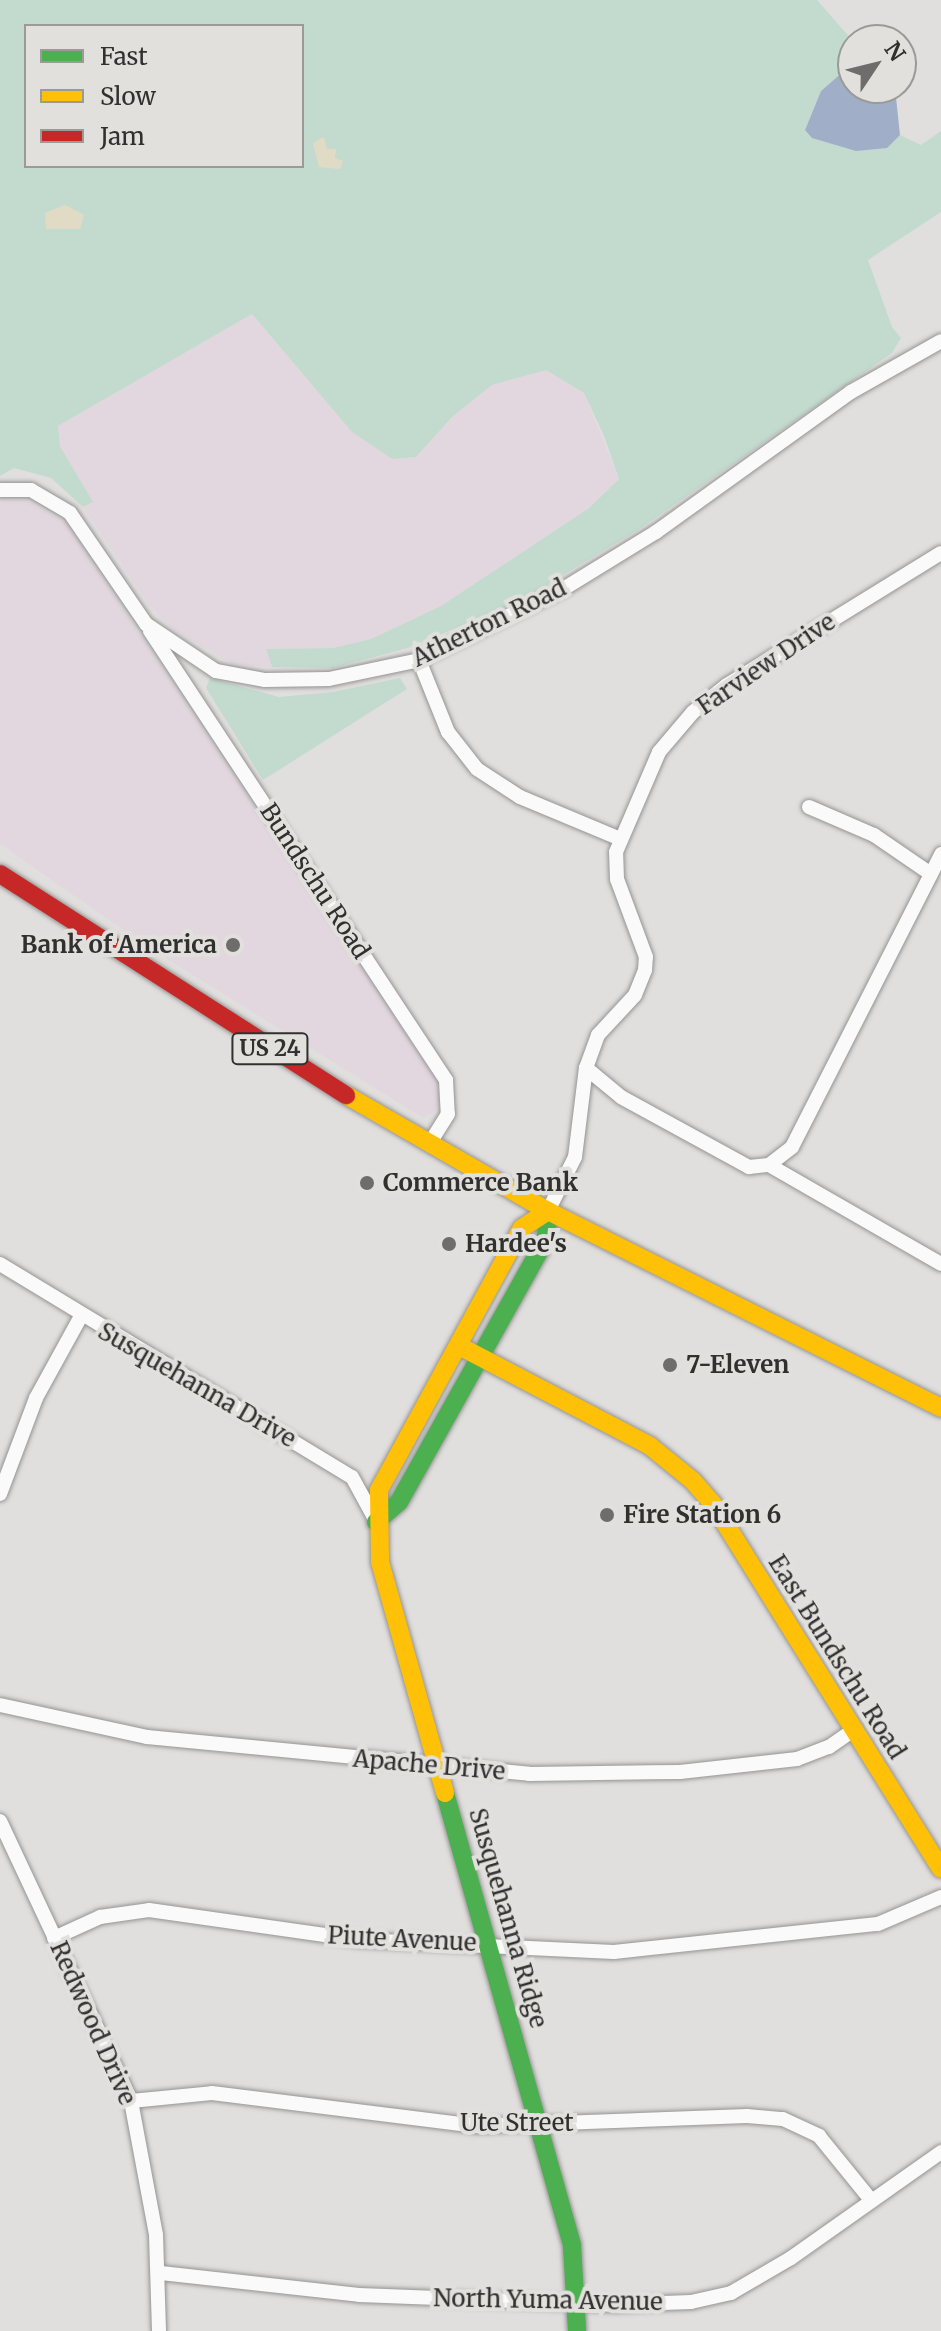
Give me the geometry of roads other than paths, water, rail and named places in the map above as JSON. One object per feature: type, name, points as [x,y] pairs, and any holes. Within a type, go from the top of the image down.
[{"type":"main road","name":"US 24","points":[[0,874],[198,1005],[548,1211],[941,1408]]},
{"type":"main road","name":"Susquehanna Ridge","points":[[548,1211],[522,1228],[379,1490],[376,1522],[380,1562],[491,1944],[572,2246],[577,2331]]},
{"type":"main road","points":[[376,1522],[399,1502],[546,1239],[548,1211]]},
{"type":"main road","points":[[489,1291],[510,1303]]},
{"type":"main road","name":"East Bundschu Road","points":[[459,1346],[650,1446],[693,1481],[713,1504],[941,1869]]},
{"type":"street","name":"Atherton Road","points":[[0,490],[31,490],[70,513],[146,624],[216,671],[237,677],[329,679],[419,660],[563,589],[642,541],[851,392],[941,341]]},
{"type":"street","name":"Farview Drive","points":[[548,1211],[575,1157],[586,1068],[598,1035],[635,995],[645,970],[646,957],[617,879],[618,838],[659,752],[693,712],[941,553]]},
{"type":"street","name":"Bundschu Road","points":[[146,624],[446,1080],[448,1114],[430,1143]]},
{"type":"street","points":[[419,660],[448,732],[477,769],[531,803],[618,838]]},
{"type":"street","points":[[809,807],[874,835],[931,874]]},
{"type":"street","points":[[586,1068],[621,1097],[749,1167],[769,1165],[792,1147],[941,854]]},
{"type":"street","points":[[769,1165],[939,1257]]},
{"type":"street","name":"Susquehanna Drive","points":[[0,1264],[81,1316],[352,1477],[376,1522]]},
{"type":"street","points":[[0,1494],[36,1398],[81,1316]]},
{"type":"street","name":"Apache Drive","points":[[0,1705],[147,1737],[529,1774],[680,1772],[797,1759],[829,1747],[855,1729]]},
{"type":"street","name":"Redwood Drive","points":[[0,1821],[131,2101],[161,2273],[159,2331]]},
{"type":"street","name":"Piute Avenue","points":[[54,1938],[100,1917],[149,1910],[360,1940],[614,1952],[878,1924],[941,1897]]},
{"type":"street","name":"Ute Street","points":[[131,2101],[212,2093],[416,2120],[541,2125],[747,2116],[783,2119],[819,2136],[871,2200]]},
{"type":"street","name":"North Yuma Avenue","points":[[161,2273],[294,2292],[577,2300],[653,2306],[731,2293],[941,2152]]},
{"type":"water","points":[[837,77],[837,104],[897,104],[900,135],[887,148],[856,151],[812,138],[805,130],[821,91]]},
{"type":"place","name":"Bank of America","points":[[233,945]]},
{"type":"place","name":"Commerce Bank","points":[[367,1183]]},
{"type":"place","name":"Hardee's","points":[[449,1244]]},
{"type":"place","name":"7-Eleven","points":[[670,1365]]},
{"type":"place","name":"Fire Station 6","points":[[607,1515]]}]
